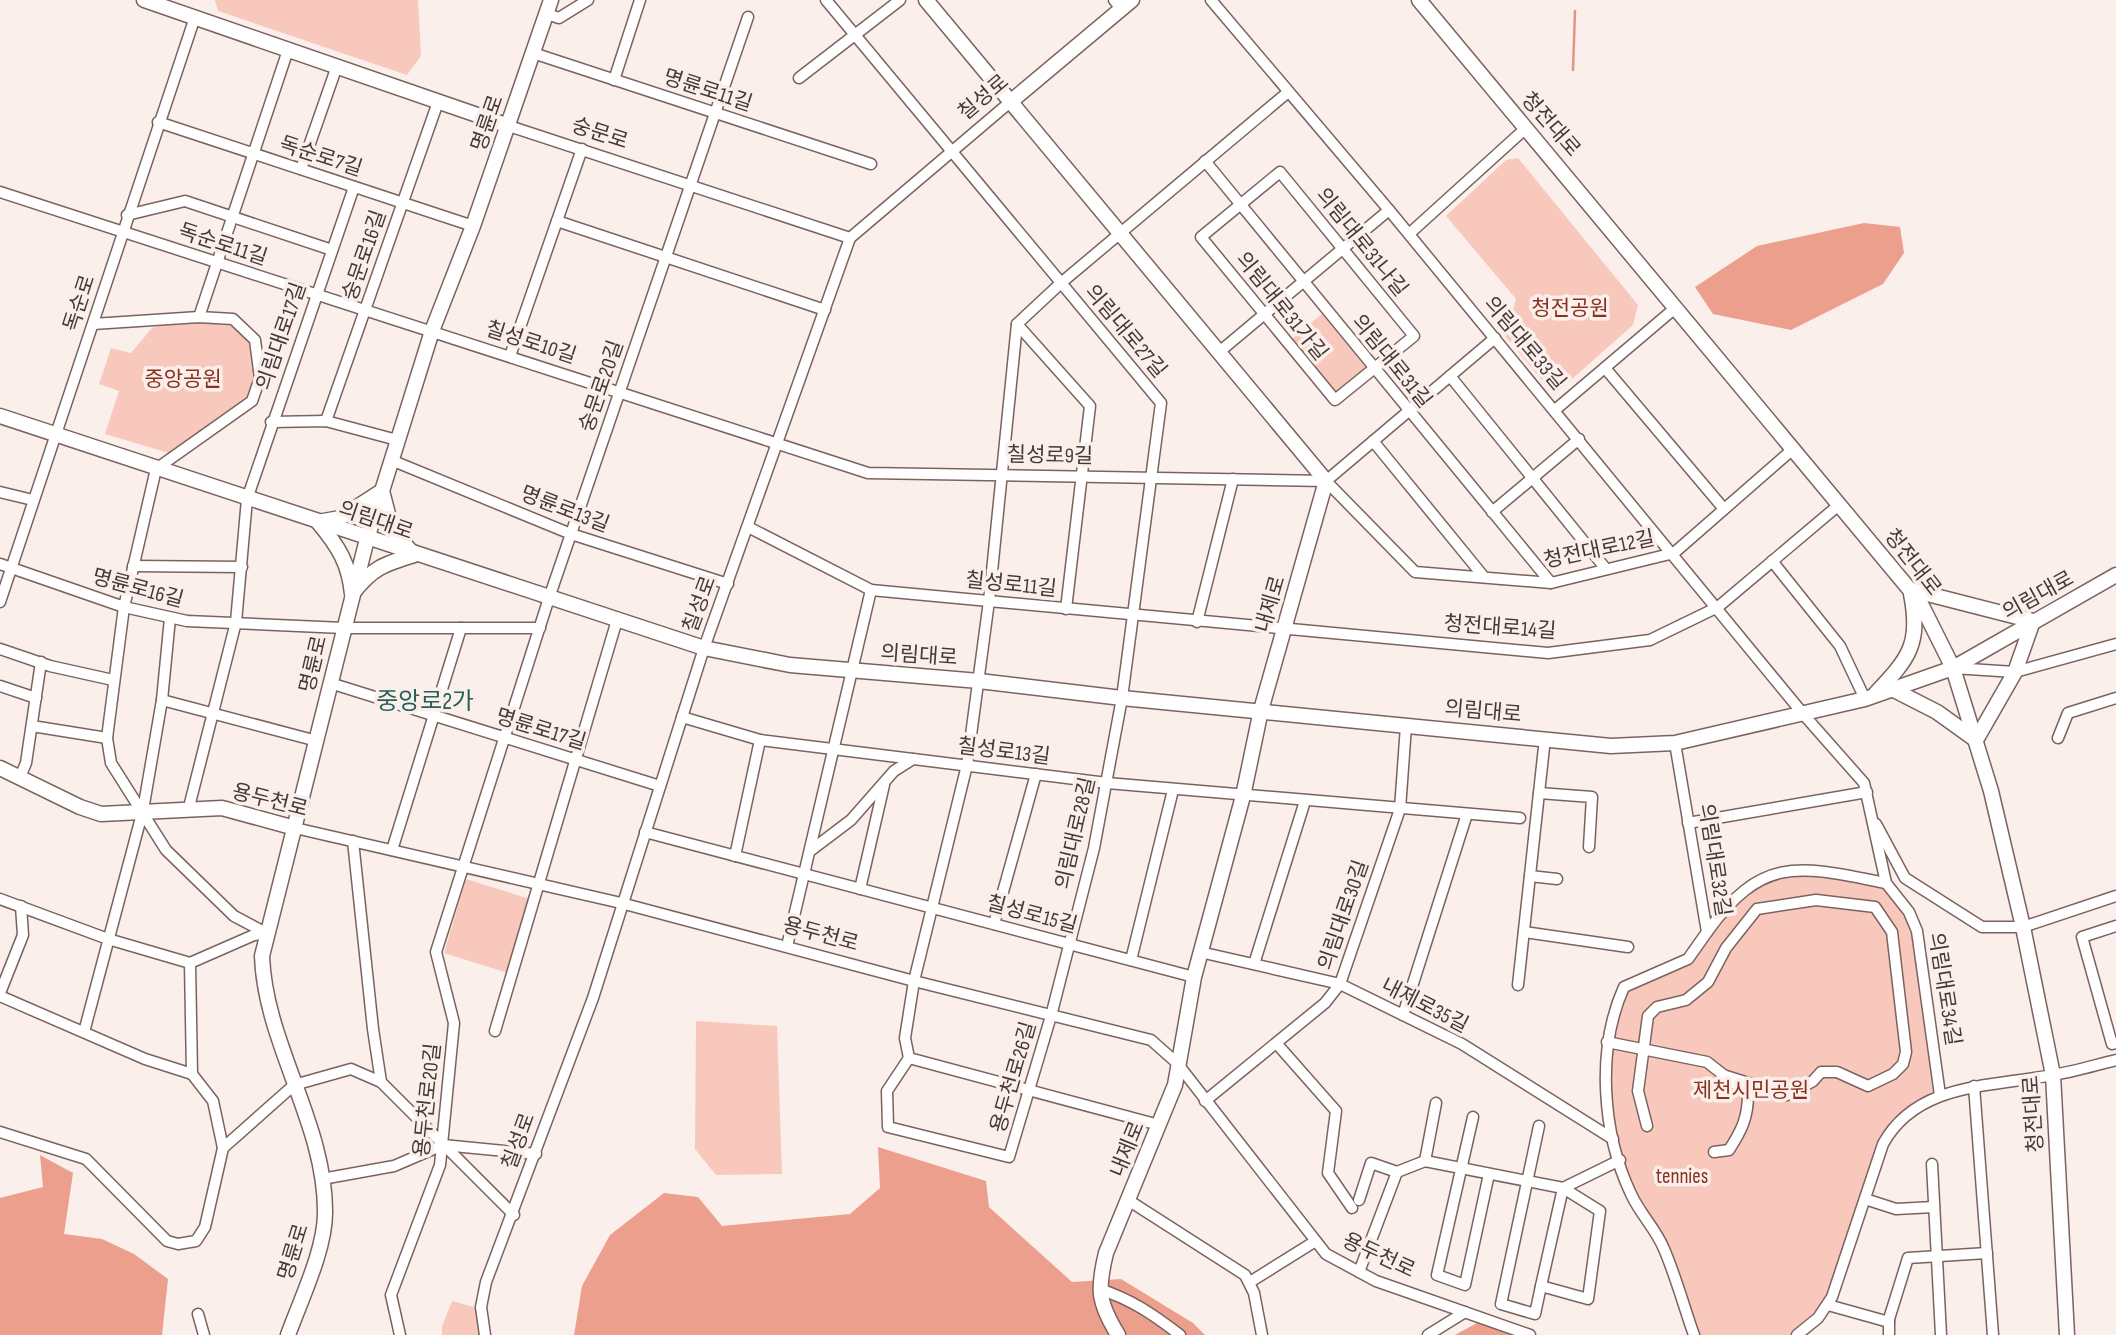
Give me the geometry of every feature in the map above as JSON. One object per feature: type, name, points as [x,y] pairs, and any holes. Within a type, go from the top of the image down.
[{"type":"street","name":"숭문로","points":[[145,0],[509,126],[850,238]]},
{"type":"street","name":"명륜로","points":[[288,1335],[321,1239],[325,1216],[322,1179],[264,980],[262,956],[266,933],[367,539],[432,331],[473,226],[549,7],[559,18],[588,0]]},
{"type":"street","points":[[614,80],[640,0]]},
{"type":"street","name":"의림대로27길","points":[[826,0],[1161,402],[1122,698]]},
{"type":"street","points":[[799,78],[900,0]]},
{"type":"street","points":[[926,0],[1325,481],[1495,338]]},
{"type":"street","name":"의림대로33길","points":[[1211,0],[1287,93],[1390,210],[1674,553],[1804,715]]},
{"type":"street","name":"청전대로","points":[[1419,0],[1547,150],[1674,309],[1840,503],[1920,602],[1952,668],[1976,740],[2023,927],[2053,1075],[2067,1335]]},
{"type":"street","name":"칠성로","points":[[485,1335],[482,1293],[514,1215],[593,998],[621,903],[705,648],[850,238],[1122,3]]},
{"type":"street","name":"독순로","points":[[0,602],[6,566],[33,500],[195,17]]},
{"type":"street","name":"숭문로20길","points":[[504,737],[748,18]]},
{"type":"street","points":[[198,317],[288,50]]},
{"type":"street","name":"명륜로11길","points":[[533,53],[871,164]]},
{"type":"street","points":[[301,169],[337,66]]},
{"type":"street","points":[[1159,1125],[909,1058],[905,1038],[914,981],[967,765],[989,601],[1017,324],[1060,283],[1287,93]]},
{"type":"street","name":"숭문로16길","points":[[326,421],[438,102]]},
{"type":"street","name":"독순로7길","points":[[158,122],[473,226]]},
{"type":"street","points":[[1409,234],[1526,128]]},
{"type":"street","points":[[510,356],[582,149]]},
{"type":"street","name":"의림대로31길","points":[[1205,162],[1550,583]]},
{"type":"street","name":"의림대로31나길","points":[[1241,204],[1280,172],[1413,336],[1375,369]]},
{"type":"street","name":"의림대로17길","points":[[189,807],[215,714],[236,622],[247,499],[271,422],[354,187]]},
{"type":"street","name":"독순로11길","points":[[0,192],[432,331]]},
{"type":"street","points":[[127,215],[185,201],[332,250]]},
{"type":"street","name":"의림대로31가길","points":[[1241,204],[1201,236],[1263,315],[1335,400],[1375,369]]},
{"type":"street","points":[[1218,353],[1390,210]]},
{"type":"street","points":[[557,221],[825,310]]},
{"type":"street","points":[[1555,410],[1674,309]]},
{"type":"street","points":[[93,324],[198,317],[233,319],[254,340],[260,378],[253,401],[156,469],[124,607],[107,738],[111,763],[166,850],[234,916],[266,933]]},
{"type":"street","points":[[1017,324],[1090,406],[1066,609]]},
{"type":"street","name":"칠성로10길","points":[[432,331],[778,442]]},
{"type":"street","points":[[1605,368],[1724,509]]},
{"type":"street","points":[[1450,376],[1606,569]]},
{"type":"street","name":"의림대로","points":[[0,416],[414,555],[705,648],[790,665],[979,681],[1122,698],[1611,746],[1675,743],[1804,715],[1869,697],[1952,668],[2116,575]]},
{"type":"street","points":[[271,422],[326,421],[397,440]]},
{"type":"street","points":[[1492,512],[1579,439]]},
{"type":"street","points":[[1373,441],[1485,578]]},
{"type":"street","name":"칠성로9길","points":[[778,442],[868,473],[1325,481]]},
{"type":"street","name":"청전대로12길","points":[[1325,481],[1415,572],[1550,583],[1674,553],[1793,449]]},
{"type":"street","name":"명륜로13길","points":[[391,460],[571,534],[729,584]]},
{"type":"street","points":[[1197,622],[1233,479]]},
{"type":"street","name":"내제로","points":[[1118,1335],[1104,1312],[1099,1289],[1106,1253],[1175,1085],[1200,952],[1243,796],[1261,710],[1325,481]]},
{"type":"street","points":[[318,522],[340,518],[382,491],[392,529],[414,555],[385,564],[368,573],[352,594]]},
{"type":"street","points":[[0,492],[33,500]]},
{"type":"street","name":"청전대로14길","points":[[1284,630],[1548,653],[1650,640],[1718,607],[1840,503]]},
{"type":"street","points":[[318,522],[338,545],[349,568],[352,594]]},
{"type":"street","name":"칠성로11길","points":[[748,527],[871,590],[1284,630]]},
{"type":"street","points":[[1772,561],[1840,646],[1869,697],[1903,664],[1912,649],[1917,621],[1910,590]]},
{"type":"street","name":"명륜로16길","points":[[6,566],[124,607],[170,618],[343,628],[540,628]]},
{"type":"street","points":[[133,566],[242,567]]},
{"type":"street","points":[[787,946],[871,590]]},
{"type":"street","points":[[1892,689],[1937,712],[1976,740],[2015,672],[2033,621],[1940,600],[1910,590]]},
{"type":"street","points":[[84,1032],[143,810],[162,700],[170,618]]},
{"type":"street","points":[[495,1031],[617,620]]},
{"type":"street","points":[[392,850],[461,628]]},
{"type":"street","points":[[1952,668],[2015,672],[2116,644]]},
{"type":"street","points":[[0,649],[114,680]]},
{"type":"street","points":[[20,778],[26,763],[41,662]]},
{"type":"street","name":"명륜로17길","points":[[330,683],[660,786]]},
{"type":"street","points":[[0,686],[36,698]]},
{"type":"street","name":"의림대로28길","points":[[1051,1016],[1094,848],[1122,698]]},
{"type":"street","points":[[2058,738],[2068,713],[2116,698]]},
{"type":"street","points":[[162,700],[317,741]]},
{"type":"street","name":"의림대로34길","points":[[1804,715],[1857,772],[1867,792],[1886,883],[1909,912],[1917,931],[1940,1095]]},
{"type":"street","name":"칠성로13길","points":[[682,717],[760,740],[1107,783],[1520,818]]},
{"type":"street","points":[[32,726],[107,738]]},
{"type":"street","name":"의림대로30길","points":[[1205,1101],[1278,1044],[1325,1003],[1340,984],[1400,809],[1406,726]]},
{"type":"street","name":"용두천로20길","points":[[400,1335],[391,1295],[440,1165],[443,1145],[454,1023],[436,952],[504,737]]},
{"type":"street","points":[[1518,985],[1545,738]]},
{"type":"street","points":[[735,856],[760,740]]},
{"type":"street","name":"의림대로32길","points":[[1675,743],[1707,932],[1688,960],[1624,987],[1607,1042],[1613,1139],[1632,1195],[1665,1250],[1694,1335]]},
{"type":"street","points":[[810,852],[851,820],[894,771],[913,759]]},
{"type":"street","name":"용두천로","points":[[0,768],[80,807],[101,814],[189,807],[222,808],[295,828],[621,903],[914,981],[1152,1040],[1177,1063],[1326,1254],[1359,1272],[1530,1335]]},
{"type":"street","points":[[994,924],[1036,774]]},
{"type":"street","points":[[860,889],[884,783]]},
{"type":"street","points":[[1131,960],[1173,790]]},
{"type":"street","points":[[1688,823],[1867,792]]},
{"type":"street","points":[[1539,793],[1592,797],[1589,847]]},
{"type":"street","points":[[1254,964],[1305,801]]},
{"type":"street","points":[[1404,1015],[1467,814]]},
{"type":"street","points":[[1871,816],[1905,878],[1982,927],[2023,927],[2116,896]]},
{"type":"street","name":"칠성로15길","points":[[645,832],[1194,977]]},
{"type":"street","points":[[354,842],[381,1082]]},
{"type":"street","points":[[1707,932],[1728,902],[1763,877],[1807,870],[1886,883]]},
{"type":"street","points":[[1530,876],[1557,878]]},
{"type":"street","points":[[0,899],[108,939],[190,963],[254,935],[266,933]]},
{"type":"street","points":[[1647,1126],[1638,1091],[1648,1016],[1657,1007],[1686,1000],[1708,982],[1726,948],[1757,909],[1816,900],[1875,907],[1892,932],[1906,1037],[1903,1064],[1893,1074],[1868,1086],[1837,1072],[1821,1072],[1813,1081],[1787,1095],[1726,1076]]},
{"type":"street","points":[[0,1132],[86,1159],[167,1241],[178,1244],[196,1241],[205,1227],[223,1148],[213,1101],[192,1074],[145,1059],[0,995],[20,948],[24,928],[21,906]]},
{"type":"street","points":[[2116,926],[2082,937],[2112,1044],[2116,1043]]},
{"type":"street","points":[[1524,932],[1628,947]]},
{"type":"street","name":"내제로35길","points":[[1200,952],[1340,984],[1462,1044],[1613,1139]]},
{"type":"street","points":[[190,963],[192,1074]]},
{"type":"street","name":"용두천로26길","points":[[909,1058],[887,1091],[888,1127],[1009,1157],[1051,1016]]},
{"type":"street","points":[[1607,1042],[1643,1047],[1707,1062],[1748,1094],[1748,1115],[1729,1150],[1714,1152]]},
{"type":"street","points":[[1278,1044],[1336,1111],[1328,1173],[1356,1204],[1371,1163],[1397,1172],[1425,1161],[1563,1188],[1600,1211],[1588,1299],[1541,1286]]},
{"type":"street","points":[[1797,1335],[1828,1305],[1883,1144],[1897,1123],[1940,1095],[1974,1086],[2053,1075],[2116,1060]]},
{"type":"street","points":[[223,1148],[294,1085],[351,1069],[381,1082],[514,1215]]},
{"type":"street","points":[[1974,1086],[1993,1335]]},
{"type":"street","points":[[1425,1161],[1436,1103]]},
{"type":"street","points":[[1473,1117],[1437,1275],[1465,1285],[1489,1174]]},
{"type":"street","points":[[1539,1126],[1530,1182],[1501,1304],[1535,1314],[1563,1188]]},
{"type":"street","points":[[0,1139],[15,1135]]},
{"type":"street","points":[[322,1179],[394,1166],[443,1145],[536,1154]]},
{"type":"street","points":[[1563,1188],[1620,1160]]},
{"type":"street","points":[[1932,1164],[1941,1335]]},
{"type":"street","points":[[1359,1272],[1397,1172]]},
{"type":"street","points":[[1865,1199],[1896,1209],[1934,1207]]},
{"type":"street","points":[[1128,1200],[1233,1265],[1250,1282],[1262,1335]]},
{"type":"street","points":[[1250,1282],[1314,1242]]},
{"type":"street","points":[[1889,1335],[1889,1322],[1908,1258],[1987,1253]]},
{"type":"street","points":[[1099,1289],[1123,1296],[1149,1311],[1180,1335]]},
{"type":"street","points":[[1828,1305],[1889,1322]]},
{"type":"street","points":[[1428,1335],[1465,1312]]},
{"type":"street","points":[[198,1314],[204,1335]]},
{"type":"green space","points":[[215,0],[418,0],[421,56],[407,75],[218,11]]},
{"type":"green space","name":"청전공원","points":[[1518,158],[1638,305],[1633,325],[1554,395],[1496,325],[1514,307],[1516,299],[1446,216],[1506,160]]},
{"type":"green space","points":[[1322,314],[1366,368],[1332,396],[1288,342]]},
{"type":"green space","name":"중앙공원","points":[[176,321],[230,325],[253,346],[255,365],[249,395],[224,421],[169,453],[105,434],[119,391],[99,384],[111,348],[131,353],[152,328]]},
{"type":"green space","name":"제천시민공원","points":[[1808,875],[1885,887],[1897,899],[1914,932],[1937,1093],[1879,1148],[1866,1176],[1835,1282],[1822,1308],[1791,1335],[1697,1335],[1632,1195],[1615,1144],[1608,1092],[1609,1066],[1619,1014],[1629,989],[1692,960],[1729,907],[1764,882]]},
{"type":"green space","points":[[466,879],[530,899],[508,973],[444,953]]},
{"type":"green space","points":[[696,1021],[777,1026],[782,1174],[716,1175],[695,1149]]},
{"type":"green space","points":[[452,1301],[477,1308],[481,1335],[442,1335],[442,1327]]},
{"type":"shaded area","points":[[1864,223],[1900,227],[1904,253],[1883,284],[1791,330],[1713,314],[1695,287],[1757,246]]},
{"type":"shaded area","points":[[878,1147],[986,1181],[989,1207],[1072,1282],[1121,1279],[1193,1323],[1205,1335],[574,1335],[582,1286],[610,1235],[664,1193],[698,1197],[722,1226],[850,1214],[880,1188]]},
{"type":"shaded area","points":[[40,1155],[73,1173],[64,1234],[102,1239],[134,1254],[168,1279],[162,1335],[0,1335],[0,1198],[43,1187]]},
{"type":"shaded area","points":[[1477,1323],[1513,1335],[1455,1335]]},
{"type":"waterway","points":[[1573,70],[1575,11]]},
{"type":"district","name":"중앙로2가","points":[[425,701]]},
{"type":"park label","name":"tennies","points":[[1682,1176]]}]
